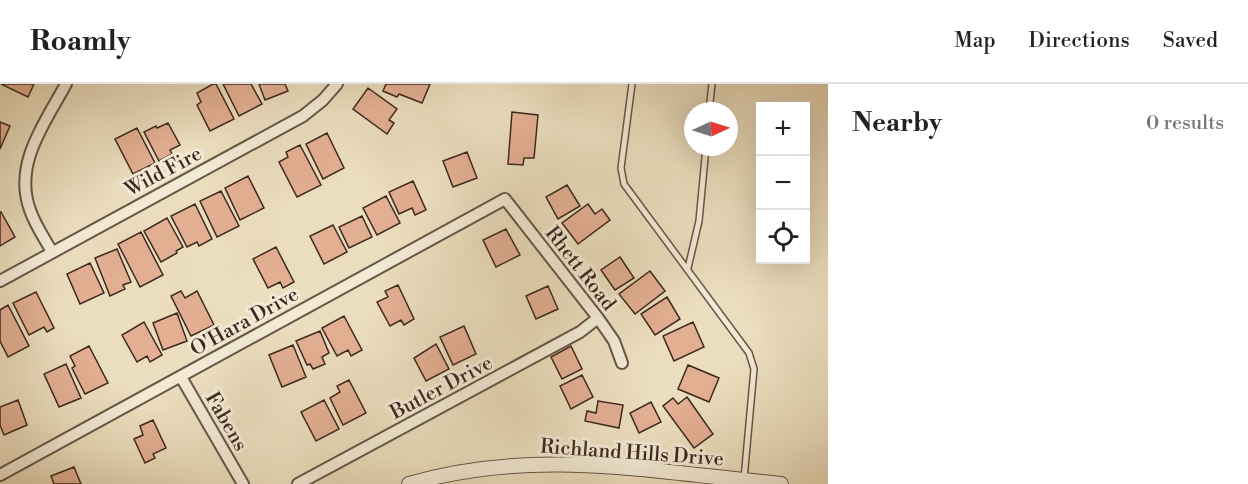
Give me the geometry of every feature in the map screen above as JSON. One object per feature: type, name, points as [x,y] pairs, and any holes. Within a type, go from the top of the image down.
[{"type":"street","points":[[52,252],[30,211],[24,185],[29,154],[66,84]]},
{"type":"street","name":"Wild Fire","points":[[0,281],[303,116],[323,100],[337,84]]},
{"type":"street","name":"Rhett Road","points":[[505,199],[598,318],[614,341],[622,363]]},
{"type":"street","name":"O'Hara Drive","points":[[0,475],[505,199]]},
{"type":"street","name":"Butler Drive","points":[[298,484],[580,332],[598,318]]},
{"type":"street","name":"Fabens","points":[[181,377],[243,484]]},
{"type":"street","name":"Richland Hills Drive","points":[[409,484],[463,471],[533,463],[617,467],[781,484]]},
{"type":"lane","points":[[632,84],[621,168],[624,184],[740,337],[749,353],[754,369],[743,480]]},
{"type":"lane","points":[[710,102],[712,84]]},
{"type":"lane","points":[[688,268],[699,221],[705,156]]},
{"type":"building","points":[[1,84],[34,84],[28,97]]},
{"type":"building","points":[[216,84],[234,119],[210,131],[197,105],[201,102],[197,93]]},
{"type":"building","points":[[223,84],[251,84],[262,104],[239,116]]},
{"type":"building","points":[[259,84],[285,84],[288,91],[265,100]]},
{"type":"building","points":[[386,84],[430,84],[422,103],[399,94],[397,97],[383,91]]},
{"type":"building","points":[[368,88],[397,109],[389,120],[394,123],[387,134],[353,109]]},
{"type":"building","points":[[512,112],[538,115],[534,158],[524,158],[523,165],[508,164]]},
{"type":"building","points":[[0,122],[10,126],[0,149]]},
{"type":"building","points":[[168,123],[180,145],[170,150],[172,154],[159,161],[144,132]]},
{"type":"building","points":[[137,128],[155,163],[133,174],[115,139]]},
{"type":"building","points":[[327,133],[344,168],[323,179],[306,144]]},
{"type":"building","points":[[300,145],[321,185],[297,197],[279,162],[288,157],[286,152]]},
{"type":"building","points":[[467,152],[477,178],[453,187],[443,161]]},
{"type":"building","points":[[248,176],[264,208],[240,220],[225,188]]},
{"type":"building","points":[[413,181],[426,210],[415,215],[412,208],[399,214],[389,192]]},
{"type":"building","points":[[567,185],[580,206],[558,219],[546,197]]},
{"type":"building","points":[[221,191],[239,226],[217,237],[200,201]]},
{"type":"building","points":[[386,196],[400,223],[377,235],[363,208]]},
{"type":"building","points":[[195,204],[212,239],[199,246],[197,242],[187,247],[171,216]]},
{"type":"building","points":[[588,204],[595,214],[602,209],[610,220],[578,244],[562,223]]},
{"type":"building","points":[[0,212],[15,237],[0,246]]},
{"type":"building","points":[[362,216],[372,237],[349,248],[339,227]]},
{"type":"building","points":[[167,218],[183,247],[161,262],[144,231]]},
{"type":"building","points":[[333,225],[347,252],[324,264],[310,236]]},
{"type":"building","points":[[506,229],[520,255],[496,267],[483,240]]},
{"type":"building","points":[[141,232],[163,275],[140,287],[118,244]]},
{"type":"building","points":[[276,247],[294,282],[283,288],[280,282],[268,288],[253,259]]},
{"type":"building","points":[[117,249],[131,282],[123,285],[125,289],[110,296],[95,258]]},
{"type":"building","points":[[620,257],[634,278],[615,290],[601,270]]},
{"type":"building","points":[[90,263],[104,293],[80,304],[67,274]]},
{"type":"building","points":[[650,271],[665,291],[635,314],[619,294]]},
{"type":"building","points":[[398,285],[414,319],[404,325],[401,320],[390,326],[377,302],[388,297],[385,291]]},
{"type":"building","points":[[548,286],[558,309],[536,319],[526,296]]},
{"type":"building","points":[[181,291],[185,298],[197,291],[214,325],[191,336],[171,296]]},
{"type":"building","points":[[36,292],[54,328],[47,332],[44,327],[29,335],[13,303]]},
{"type":"building","points":[[667,297],[680,319],[655,335],[641,314]]},
{"type":"building","points":[[8,305],[29,346],[8,357],[0,341],[0,310]]},
{"type":"building","points":[[177,313],[187,341],[163,350],[153,323]]},
{"type":"building","points":[[344,316],[362,350],[351,356],[348,350],[337,356],[322,328]]},
{"type":"building","points":[[144,322],[162,355],[150,362],[147,356],[137,362],[122,335]]},
{"type":"building","points":[[693,322],[704,347],[674,361],[663,336]]},
{"type":"building","points":[[464,326],[476,354],[453,365],[440,337]]},
{"type":"building","points":[[320,331],[329,353],[322,357],[325,364],[313,369],[310,364],[307,365],[296,341]]},
{"type":"building","points":[[436,344],[449,369],[426,381],[414,358]]},
{"type":"building","points":[[293,345],[306,377],[282,387],[269,355]]},
{"type":"building","points":[[89,346],[108,383],[85,394],[72,368],[75,366],[70,356]]},
{"type":"building","points":[[571,346],[582,369],[562,379],[551,357]]},
{"type":"building","points":[[66,364],[81,398],[59,407],[44,374]]},
{"type":"building","points":[[688,365],[719,378],[709,402],[678,389]]},
{"type":"building","points":[[582,375],[593,397],[571,409],[560,386]]},
{"type":"building","points":[[349,380],[366,413],[343,425],[330,398],[340,392],[337,386]]},
{"type":"building","points":[[687,397],[713,434],[694,448],[663,406],[673,398],[678,404]]},
{"type":"building","points":[[18,400],[27,425],[4,435],[0,425],[0,407]]},
{"type":"building","points":[[324,400],[339,429],[316,441],[301,412]]},
{"type":"building","points":[[598,401],[623,405],[619,428],[585,421],[587,411],[596,413]]},
{"type":"building","points":[[651,402],[661,422],[639,433],[630,413]]},
{"type":"building","points":[[153,420],[166,448],[153,454],[155,458],[145,463],[134,439],[143,435],[140,426]]},
{"type":"building","points":[[74,467],[81,484],[54,484],[51,476]]}]
